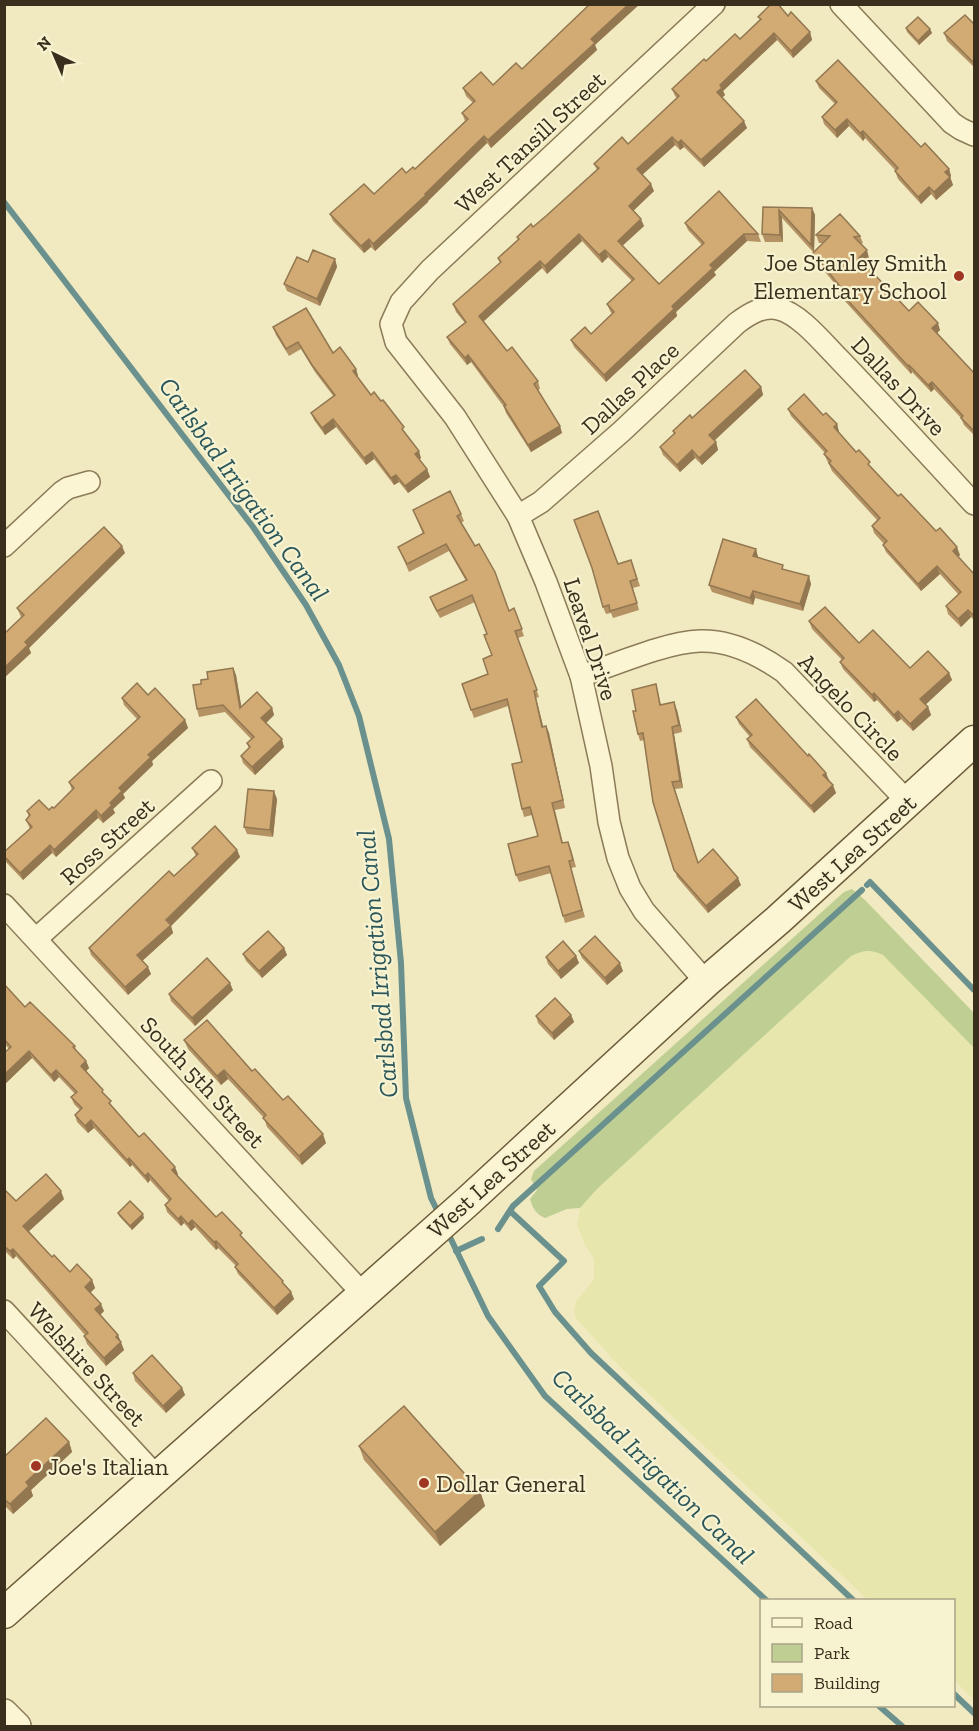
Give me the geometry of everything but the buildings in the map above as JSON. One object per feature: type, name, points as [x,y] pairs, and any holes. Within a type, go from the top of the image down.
[{"type":"main road","name":"West Lea Street","points":[[4,1614],[467,1202],[706,982],[778,921],[975,741]]},
{"type":"street","name":"West Tansill Street","points":[[391,324],[401,302],[430,270],[714,4]]},
{"type":"street","points":[[841,4],[952,123],[975,135]]},
{"type":"street","name":"Dallas Drive","points":[[780,309],[805,325],[975,504]]},
{"type":"street","name":"Dallas Place","points":[[518,516],[541,502],[621,432],[737,323],[750,314],[762,310],[780,309]]},
{"type":"street","name":"Leavel Drive","points":[[391,324],[396,342],[455,417],[518,516],[546,582],[580,676],[602,766],[609,822],[618,858],[630,888],[644,911],[706,982]]},
{"type":"street","points":[[4,546],[62,492],[89,482]]},
{"type":"street","name":"Angelo Circle","points":[[580,676],[654,651],[699,641],[741,648],[768,661],[784,672],[908,802]]},
{"type":"street","name":"Ross Street","points":[[36,939],[211,781]]},
{"type":"street","name":"South 5th Street","points":[[4,905],[363,1294]]},
{"type":"street","name":"Welshire Street","points":[[4,1311],[157,1477]]},
{"type":"street","points":[[4,1713],[17,1726]]},
{"type":"green space","points":[[852,889],[974,1013],[974,1048],[883,955],[863,951],[851,956],[597,1189],[580,1208],[567,1209],[545,1218],[537,1213],[530,1199],[537,1190],[531,1179],[534,1171],[844,892]]},
{"type":"green space","points":[[863,950],[871,950],[883,955],[974,1048],[974,1700],[955,1681],[955,1599],[867,1599],[621,1368],[575,1317],[574,1309],[577,1300],[594,1279],[594,1259],[584,1243],[577,1224],[580,1208],[597,1189],[851,956]]},
{"type":"waterway","name":"Carlsbad Irrigation Canal","points":[[4,202],[253,527],[306,605],[339,665],[359,716],[389,839],[401,963],[406,1098],[431,1198],[440,1216]]},
{"type":"waterway","points":[[867,885],[870,882],[974,990]]},
{"type":"waterway","points":[[498,1229],[513,1206],[862,890]]},
{"type":"waterway","points":[[510,1211],[564,1261],[539,1286],[555,1312],[591,1353],[852,1599]]},
{"type":"waterway","name":"Carlsbad Irrigation Canal","points":[[447,1231],[488,1316],[545,1396],[765,1599]]},
{"type":"waterway","points":[[456,1251],[482,1239]]},
{"type":"waterway","points":[[955,1695],[974,1713]]},
{"type":"waterway","name":"Carlsbad Irrigation Canal","points":[[880,1707],[902,1726]]},
{"type":"place","name":"Joe Stanley Smith Elementary School","points":[[959,276]]},
{"type":"place","name":"Joe's Italian","points":[[36,1466]]},
{"type":"place","name":"Dollar General","points":[[424,1483]]}]
